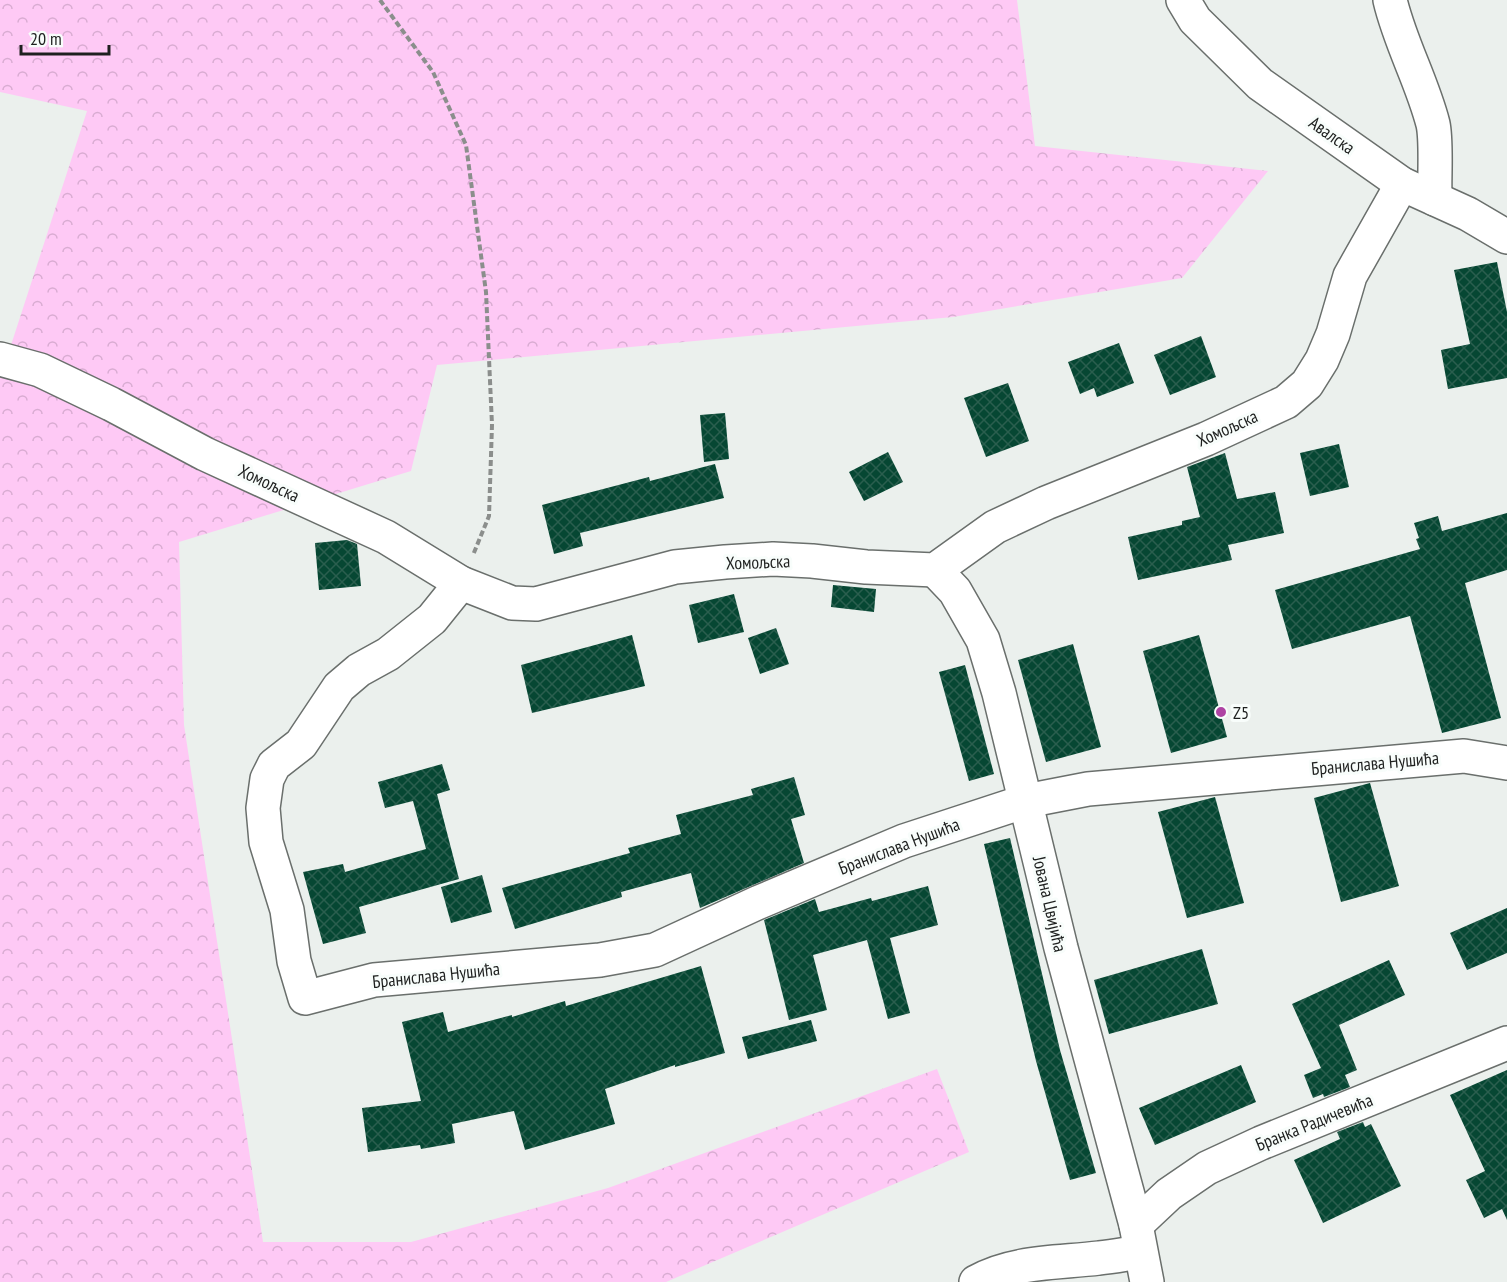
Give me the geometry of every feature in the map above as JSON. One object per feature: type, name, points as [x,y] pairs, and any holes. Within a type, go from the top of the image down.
[{"type":"street","name":"Авалска","points":[[1183,0],[1195,20],[1260,84],[1402,184],[1507,237]]},
{"type":"street","points":[[1390,0],[1396,27],[1419,78],[1434,126],[1435,199]]},
{"type":"street","name":"Хомољска","points":[[0,359],[40,370],[111,404],[205,454],[386,537],[461,583],[512,603],[536,604],[675,567],[725,562],[802,561],[935,570],[1005,522],[1113,475],[1206,439],[1286,402],[1307,384],[1322,360],[1333,334],[1350,276],[1402,184]]},
{"type":"street","name":"Јована Цвијића","points":[[935,570],[955,591],[983,640],[999,693],[1060,948],[1141,1253]]},
{"type":"street","name":"Бранислава Нушића","points":[[461,583],[432,620],[388,654],[359,670],[339,687],[301,744],[274,765],[267,779],[263,808],[266,842],[286,910],[294,961],[305,998],[374,980],[600,960],[655,950],[757,903],[904,841],[1026,801],[1088,789],[1464,756],[1507,763]]},
{"type":"street","points":[[1464,756],[1507,746]]},
{"type":"street","name":"Бранка Радичевића","points":[[1141,1253],[1169,1194],[1207,1168],[1271,1139],[1507,1043]]},
{"type":"street","points":[[976,1282],[984,1277],[1023,1266],[1141,1253]]},
{"type":"path","points":[[380,0],[433,72],[466,145],[486,292],[492,425],[489,516],[461,583]]},
{"type":"green space","points":[[0,0],[1017,0],[1035,146],[1268,171],[1182,278],[953,317],[437,365],[411,471],[179,542],[184,725],[263,1242],[411,1242],[608,1188],[937,1069],[969,1152],[666,1282],[0,1282],[0,379],[87,111],[0,92]]},
{"type":"building","points":[[1497,262],[1507,312],[1507,378],[1448,389],[1441,350],[1470,344],[1454,270]]},
{"type":"building","points":[[1201,336],[1216,377],[1170,395],[1154,355]]},
{"type":"building","points":[[1119,343],[1134,383],[1097,397],[1094,388],[1080,394],[1068,362]]},
{"type":"building","points":[[1008,383],[1029,441],[986,457],[964,398]]},
{"type":"building","points":[[725,413],[729,459],[704,462],[700,415]]},
{"type":"building","points":[[1339,444],[1349,487],[1310,496],[1300,453]]},
{"type":"building","points":[[888,452],[903,482],[864,501],[849,472]]},
{"type":"building","points":[[1225,453],[1237,499],[1275,492],[1284,533],[1228,545],[1232,560],[1138,580],[1128,537],[1182,525],[1182,521],[1200,517],[1187,467]]},
{"type":"building","points":[[715,464],[724,498],[580,533],[583,546],[554,554],[542,505],[649,477],[650,481]]},
{"type":"building","points":[[1507,513],[1507,570],[1465,583],[1501,718],[1442,733],[1410,616],[1292,649],[1275,590],[1420,549],[1414,523],[1438,516],[1442,531]]},
{"type":"building","points":[[347,540],[357,544],[361,586],[319,590],[315,543]]},
{"type":"building","points":[[833,585],[876,589],[874,612],[831,607]]},
{"type":"building","points":[[734,594],[744,632],[698,643],[689,605]]},
{"type":"building","points":[[776,628],[789,664],[760,674],[748,638]]},
{"type":"building","points":[[632,635],[645,686],[532,713],[521,665]]},
{"type":"building","points":[[1199,635],[1227,737],[1171,753],[1143,651]]},
{"type":"building","points":[[1073,644],[1101,747],[1046,762],[1018,660]]},
{"type":"building","points":[[965,665],[994,774],[969,781],[939,672]]},
{"type":"building","points":[[442,764],[450,790],[437,794],[459,879],[359,907],[366,933],[323,944],[303,872],[343,864],[345,872],[426,849],[413,801],[385,808],[378,782]]},
{"type":"building","points":[[794,777],[805,815],[791,819],[804,863],[700,908],[691,873],[621,892],[622,897],[515,929],[502,888],[630,853],[628,848],[681,834],[676,815],[753,795],[751,789]]},
{"type":"building","points":[[1370,783],[1399,886],[1341,902],[1314,798]]},
{"type":"building","points":[[1215,797],[1244,903],[1187,918],[1158,812]]},
{"type":"building","points":[[1010,838],[1060,1050],[1096,1173],[1070,1180],[1036,1061],[984,844]]},
{"type":"building","points":[[482,875],[492,912],[451,923],[441,887]]},
{"type":"building","points":[[928,886],[938,925],[890,938],[910,1013],[888,1019],[867,940],[813,955],[827,1010],[789,1020],[764,920],[815,899],[819,912]]},
{"type":"building","points":[[1507,908],[1507,953],[1467,970],[1450,933]]},
{"type":"building","points":[[1202,949],[1218,1004],[1109,1034],[1094,980]]},
{"type":"building","points":[[1389,960],[1405,995],[1339,1025],[1357,1070],[1345,1075],[1350,1087],[1324,1097],[1323,1094],[1313,1098],[1304,1075],[1321,1068],[1292,1004]]},
{"type":"building","points":[[701,966],[725,1053],[675,1067],[675,1065],[605,1089],[615,1124],[525,1150],[514,1111],[452,1124],[455,1143],[421,1149],[420,1145],[368,1152],[362,1108],[421,1101],[402,1022],[443,1012],[448,1032],[512,1015],[512,1017],[565,1001],[566,1006]]},
{"type":"building","points":[[811,1020],[817,1041],[748,1059],[742,1037]]},
{"type":"building","points":[[1241,1065],[1256,1102],[1155,1145],[1139,1108]]},
{"type":"building","points":[[1507,1070],[1507,1220],[1502,1209],[1484,1218],[1466,1180],[1485,1171],[1450,1095]]},
{"type":"building","points":[[1363,1122],[1365,1127],[1371,1124],[1401,1186],[1323,1223],[1294,1160],[1340,1139],[1337,1132]]},
{"type":"place","name":"Z5","points":[[1221,712]]}]
